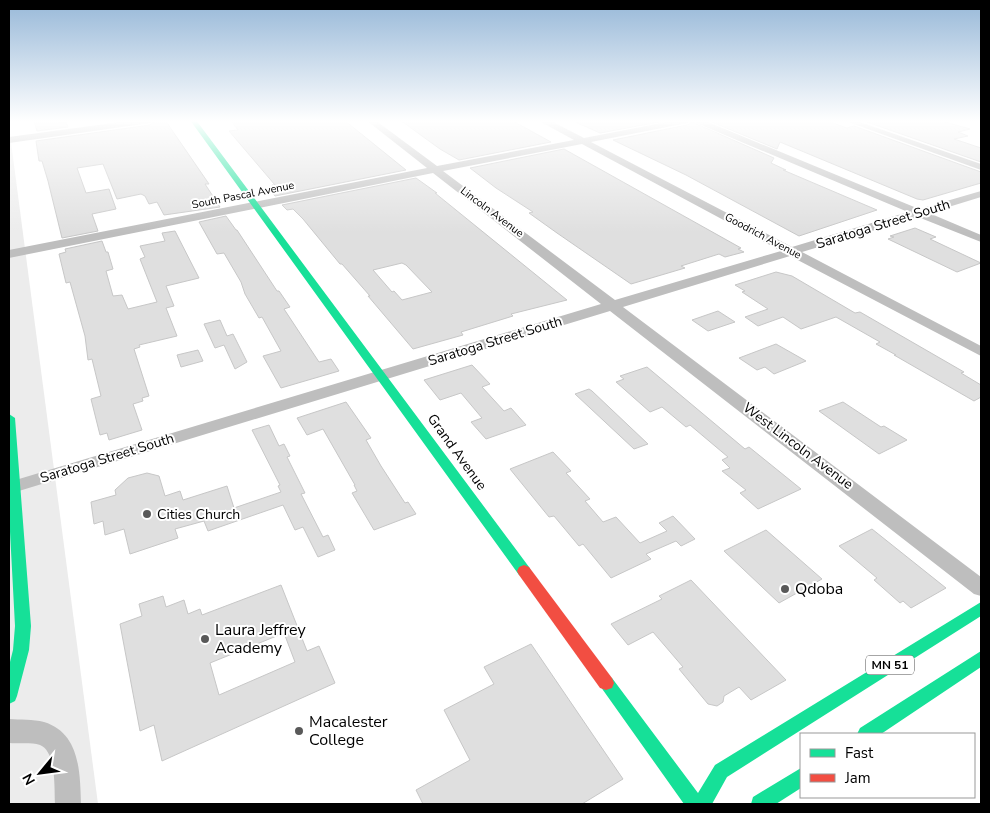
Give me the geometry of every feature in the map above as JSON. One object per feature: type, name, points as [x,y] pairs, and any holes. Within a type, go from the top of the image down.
[{"type":"main road","name":"Grand Avenue","points":[[221,158],[695,804]]},
{"type":"main road","points":[[9,418],[11,488],[22,626],[21,650],[9,696]]},
{"type":"main road","name":"MN 51","points":[[702,804],[721,771],[981,608]]},
{"type":"main road","points":[[868,733],[970,666],[979,653]]},
{"type":"main road","points":[[760,804],[800,778]]},
{"type":"street","name":"Lincoln Avenue","points":[[420,158],[613,305]]},
{"type":"street","name":"South Pascal Avenue","points":[[9,254],[491,158]]},
{"type":"street","name":"Goodrich Avenue","points":[[617,158],[981,352]]},
{"type":"street","points":[[788,158],[981,239]]},
{"type":"street","points":[[955,158],[981,167]]},
{"type":"street","name":"Saratoga Street South","points":[[11,488],[981,194]]},
{"type":"street","name":"West Lincoln Avenue","points":[[613,305],[981,588]]},
{"type":"street","points":[[9,731],[44,734],[54,739],[62,750],[68,804]]},
{"type":"shaded area","points":[[9,158],[13,158],[98,804],[9,804]]},
{"type":"building","points":[[39,158],[191,158],[209,184],[205,184],[220,207],[164,215],[157,202],[149,204],[145,196],[141,194],[117,199],[103,164],[77,168],[86,193],[109,189],[116,209],[92,214],[98,231],[62,238],[48,181],[42,161],[39,161]]},
{"type":"building","points":[[252,158],[391,158],[406,170],[275,196],[269,188],[274,188],[272,185],[275,185]]},
{"type":"building","points":[[520,158],[580,158],[741,248],[738,249],[744,252],[725,257],[719,254],[681,266],[685,268],[631,284],[529,213],[533,212],[496,188],[470,168]]},
{"type":"building","points":[[650,158],[774,158],[771,163],[786,170],[783,170],[877,210],[799,236]]},
{"type":"building","points":[[818,158],[942,158],[981,172],[981,183],[923,200]]},
{"type":"building","points":[[969,158],[981,158],[981,162]]},
{"type":"building","points":[[416,178],[437,193],[435,193],[567,300],[511,314],[513,316],[461,332],[463,335],[413,349],[303,219],[293,209],[287,210],[282,205]],"holes":[[[402,263],[432,292],[402,300],[394,291],[392,292],[373,270]]]},
{"type":"building","points":[[226,216],[290,307],[284,309],[319,362],[331,359],[339,371],[281,388],[263,356],[281,351],[262,317],[259,318],[245,294],[241,282],[224,253],[217,254],[199,222]]},
{"type":"building","points":[[915,228],[936,237],[930,239],[981,263],[957,272],[888,239],[894,237],[890,236]]},
{"type":"building","points":[[175,231],[199,278],[166,286],[174,306],[166,308],[177,336],[139,345],[140,347],[134,349],[149,396],[142,398],[143,401],[133,404],[142,430],[109,440],[107,433],[100,435],[91,399],[101,396],[92,359],[88,360],[85,336],[70,282],[66,283],[59,254],[66,252],[65,249],[102,241],[106,252],[108,252],[113,269],[106,271],[113,296],[122,295],[128,309],[157,302],[140,259],[145,257],[140,246],[165,241],[162,233]]},
{"type":"building","points":[[776,272],[792,276],[855,313],[860,312],[964,372],[961,373],[981,385],[981,397],[974,401],[894,355],[896,355],[876,344],[880,342],[836,317],[801,329],[783,317],[758,326],[745,317],[768,309],[742,292],[745,291],[735,285]]},
{"type":"building","points":[[718,311],[735,322],[708,331],[692,320]]},
{"type":"building","points":[[220,320],[227,336],[233,334],[247,362],[235,369],[224,345],[215,348],[204,324]]},
{"type":"building","points":[[776,344],[806,361],[774,374],[765,367],[757,370],[739,358]]},
{"type":"building","points":[[198,350],[203,361],[181,367],[177,355]]},
{"type":"building","points":[[472,365],[490,384],[482,387],[504,411],[511,408],[526,425],[486,439],[471,422],[482,418],[461,393],[440,400],[424,380]]},
{"type":"building","points":[[647,367],[745,449],[749,447],[801,489],[758,509],[740,493],[746,490],[722,471],[730,468],[722,460],[728,457],[690,425],[686,427],[662,407],[650,412],[616,382],[624,379],[620,376]]},
{"type":"building","points":[[589,389],[648,444],[634,449],[575,394]]},
{"type":"building","points":[[346,402],[371,438],[366,440],[381,466],[405,503],[408,502],[416,514],[374,530],[352,493],[357,491],[355,485],[323,429],[307,435],[297,418]]},
{"type":"building","points":[[843,402],[881,427],[884,426],[907,440],[879,454],[819,411]]},
{"type":"building","points":[[269,425],[279,446],[284,444],[290,456],[287,457],[305,493],[301,494],[323,537],[328,535],[335,550],[318,557],[303,527],[295,530],[283,505],[208,531],[204,521],[175,529],[178,538],[130,554],[124,529],[105,535],[103,521],[94,524],[91,502],[116,495],[115,490],[128,478],[147,473],[159,476],[165,496],[180,491],[183,500],[227,486],[234,508],[281,492],[278,486],[280,485],[252,430]]},
{"type":"building","points":[[553,452],[571,471],[566,473],[590,499],[585,501],[603,522],[616,517],[640,543],[667,531],[659,523],[673,516],[695,539],[681,546],[676,541],[646,554],[651,559],[611,578],[583,544],[579,546],[554,516],[549,517],[510,469]]},
{"type":"building","points":[[872,529],[946,588],[911,608],[903,601],[900,603],[874,580],[877,578],[839,546]]},
{"type":"building","points":[[766,530],[822,579],[779,603],[724,551]]},
{"type":"building","points":[[691,580],[786,680],[751,700],[739,687],[724,696],[723,702],[717,706],[708,704],[679,669],[683,667],[653,632],[628,645],[611,624],[662,599],[659,596]]},
{"type":"building","points":[[281,585],[307,651],[319,646],[335,683],[162,761],[154,725],[140,731],[120,624],[142,616],[139,604],[163,596],[166,607],[184,600],[188,614],[200,609],[202,615]],"holes":[[[284,633],[295,662],[219,695],[210,663]]]},
{"type":"building","points":[[531,644],[623,779],[582,804],[423,804],[416,790],[470,760],[444,710],[494,684],[484,667]]},
{"type":"traffic: fast","points":[[221,158],[524,571]]},
{"type":"traffic: fast","points":[[9,418],[23,626],[21,650],[9,696]]},
{"type":"traffic: fast","points":[[702,804],[721,771],[981,608]]},
{"type":"traffic: fast","points":[[868,733],[981,658]]},
{"type":"traffic: fast","points":[[606,683],[695,804]]},
{"type":"traffic: fast","points":[[760,804],[800,778]]},
{"type":"traffic: jam","points":[[524,571],[606,683]]},
{"type":"place","name":"Cities Church","points":[[147,514]]},
{"type":"place","name":"Qdoba","points":[[785,589]]},
{"type":"place","name":"Laura Jeffrey Academy","points":[[205,639]]},
{"type":"place","name":"Macalester College","points":[[299,731]]}]
